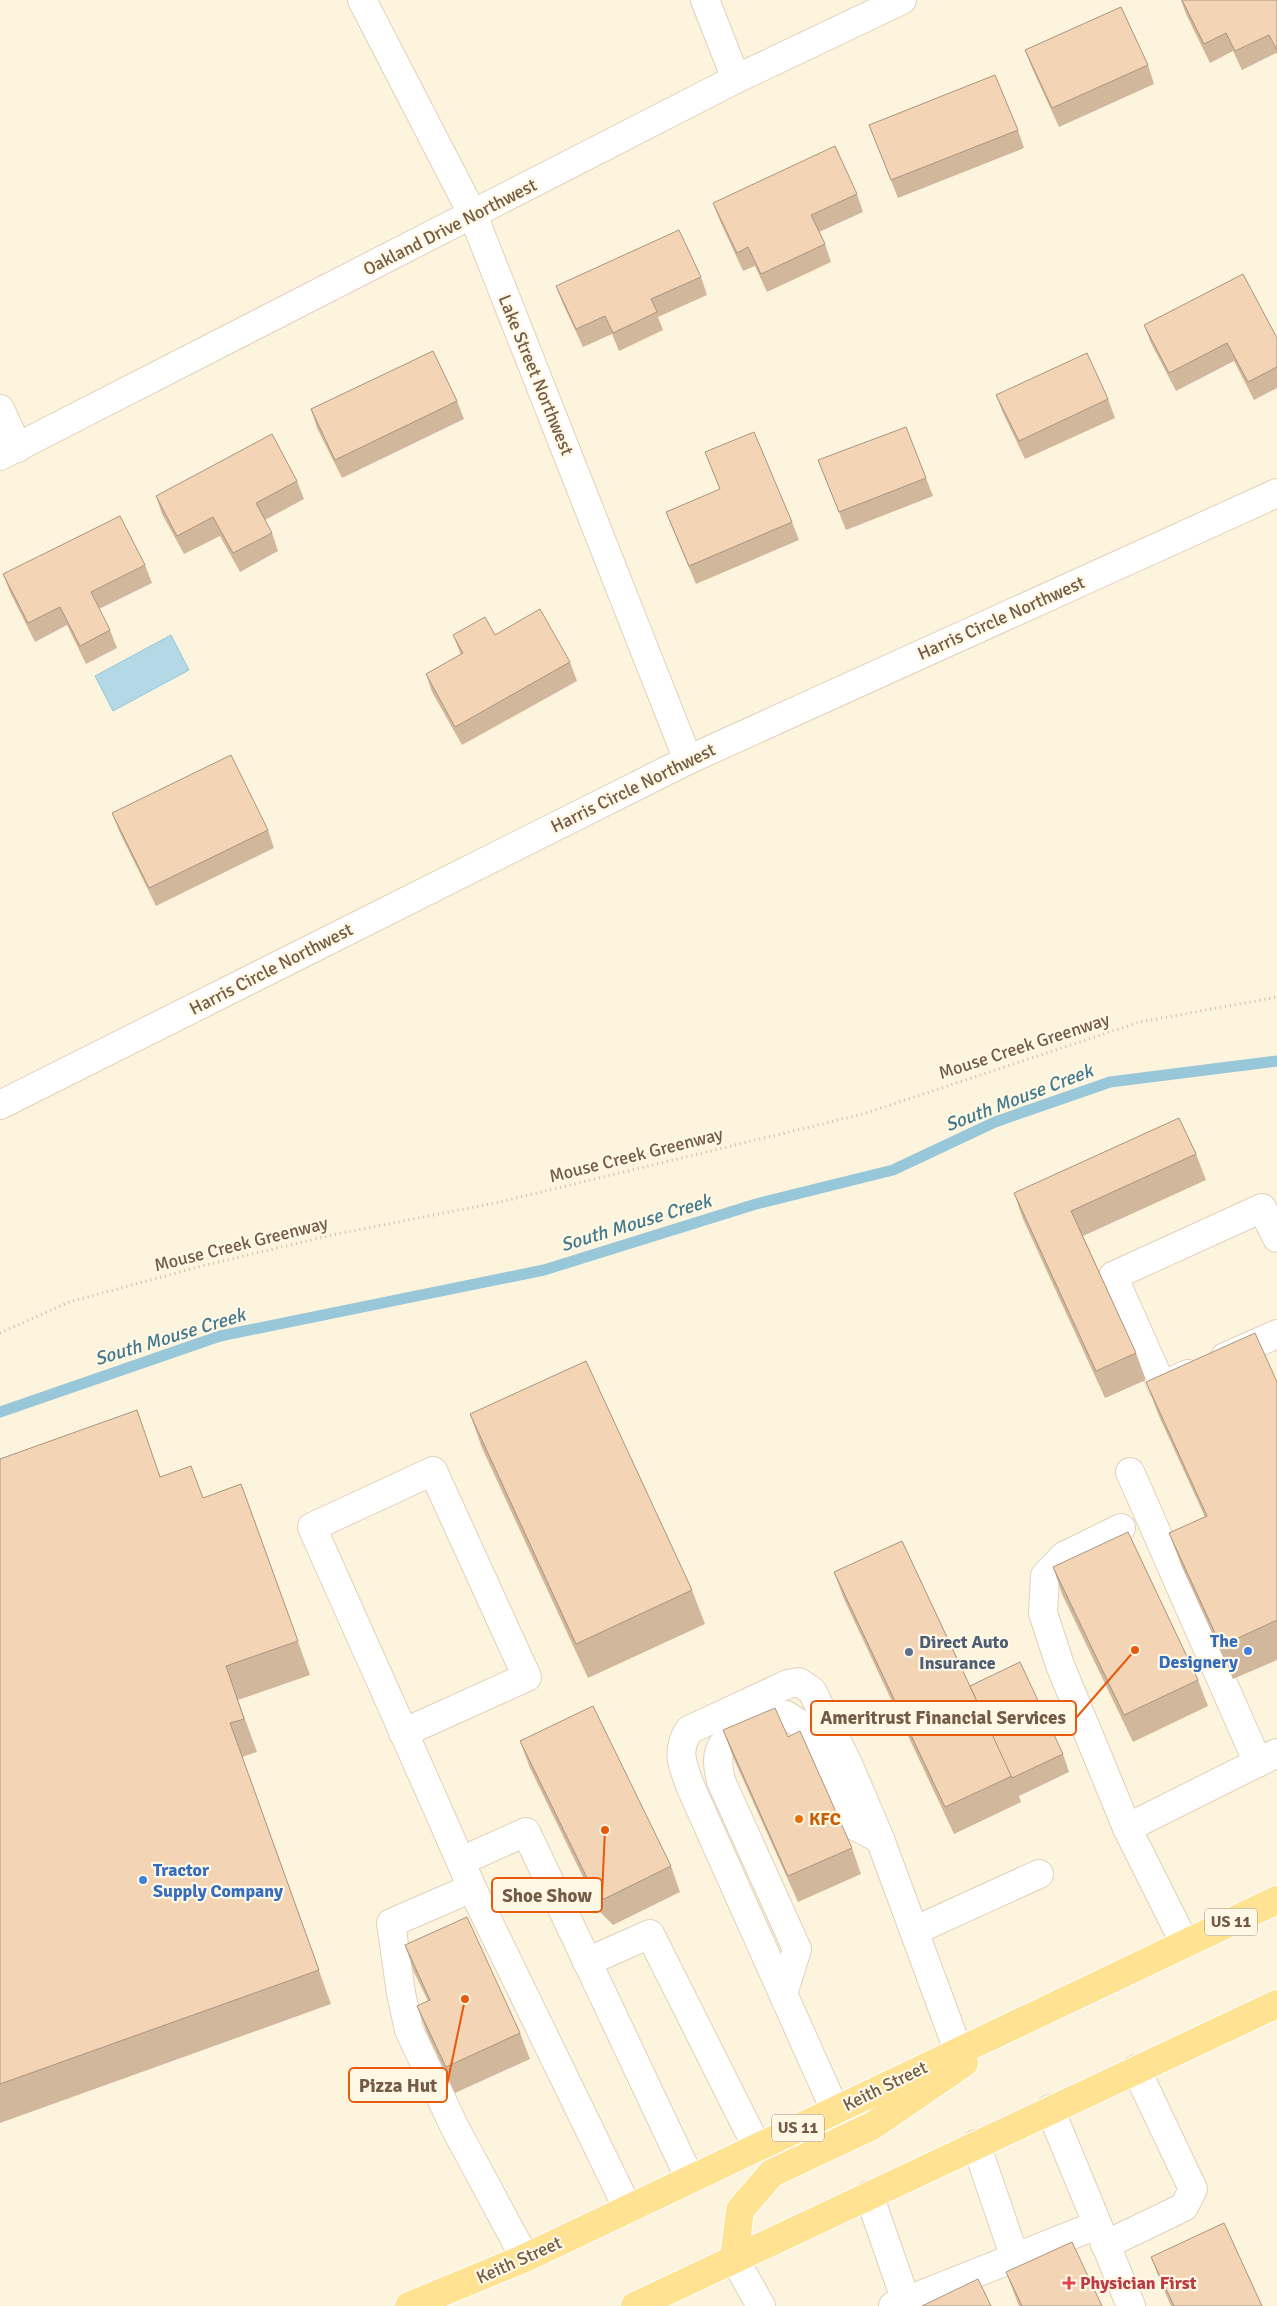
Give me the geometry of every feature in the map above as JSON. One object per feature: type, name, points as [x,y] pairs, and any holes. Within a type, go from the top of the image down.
[{"type":"main road","name":"Keith Street","points":[[409,2306],[525,2258],[958,2050],[1277,1900]]},
{"type":"main road","points":[[635,2306],[1050,2109],[1277,2004]]},
{"type":"main road","points":[[734,2258],[740,2210],[772,2173],[872,2126],[1033,2016]]},
{"type":"street","name":"Lake Street Northwest","points":[[362,0],[473,215],[688,760]]},
{"type":"street","points":[[705,0],[736,79]]},
{"type":"street","name":"Oakland Drive Northwest","points":[[9,452],[736,79],[902,0]]},
{"type":"street","points":[[0,409],[9,452]]},
{"type":"street","name":"Harris Circle Northwest","points":[[0,1105],[688,760],[1277,493]]},
{"type":"street","points":[[1277,1238],[1262,1208],[1112,1276],[1162,1386],[1277,1334]]},
{"type":"street","points":[[403,1733],[527,1677],[433,1471],[312,1527],[403,1733],[472,1888],[628,2209]]},
{"type":"street","points":[[1127,1828],[1267,1758],[1130,1472]]},
{"type":"street","points":[[1121,1528],[1064,1556],[1045,1576],[1043,1613],[1060,1665],[1127,1828],[1185,1944]]},
{"type":"street","points":[[835,2110],[680,1759],[682,1741],[689,1730],[788,1684],[799,1682],[812,1691],[849,1766],[880,1840],[958,2050]]},
{"type":"street","points":[[783,1994],[797,1949],[721,1782],[718,1766],[720,1748],[736,1733],[770,1718],[786,1715],[802,1725],[814,1739],[853,1825],[880,1840]]},
{"type":"street","points":[[460,1861],[526,1832],[690,2180]]},
{"type":"street","points":[[914,1931],[1039,1874]]},
{"type":"street","points":[[472,1888],[391,1923],[409,2030],[454,2128],[525,2258]]},
{"type":"street","points":[[587,1962],[650,1934],[757,2148]]},
{"type":"street","points":[[869,2195],[899,2304],[1015,2258],[1101,2235],[1184,2207],[1193,2188],[1136,2069]]},
{"type":"street","points":[[1050,2109],[1131,2306]]},
{"type":"street","points":[[976,2144],[1015,2258]]},
{"type":"street","points":[[734,2258],[761,2306]]},
{"type":"path","name":"Mouse Creek Greenway","points":[[0,1333],[69,1302],[198,1267],[332,1235],[500,1202],[863,1114],[1140,1022],[1277,996]]},
{"type":"water","points":[[171,635],[189,670],[113,711],[95,676]]},
{"type":"building","points":[[1182,0],[1277,0],[1277,50],[1269,35],[1235,51],[1226,33],[1204,44]]},
{"type":"building","points":[[1121,7],[1148,65],[1052,108],[1025,50]]},
{"type":"building","points":[[995,75],[1018,130],[891,180],[869,125]]},
{"type":"building","points":[[835,146],[857,194],[811,215],[825,244],[761,274],[748,247],[737,253],[713,203]]},
{"type":"building","points":[[679,230],[701,277],[651,299],[657,312],[613,333],[605,316],[576,329],[556,286]]},
{"type":"building","points":[[1243,274],[1277,338],[1277,367],[1248,382],[1227,343],[1169,373],[1144,325]]},
{"type":"building","points":[[433,351],[457,401],[335,460],[311,409]]},
{"type":"building","points":[[1087,353],[1108,399],[1019,441],[996,395]]},
{"type":"building","points":[[906,427],[926,478],[839,512],[818,460]]},
{"type":"building","points":[[754,432],[792,522],[689,566],[666,512],[720,489],[705,452]]},
{"type":"building","points":[[272,434],[297,481],[256,503],[272,533],[233,553],[213,517],[177,536],[156,496]]},
{"type":"building","points":[[120,516],[145,565],[91,592],[110,630],[80,646],[60,607],[28,623],[3,574]]},
{"type":"building","points":[[540,609],[570,662],[455,727],[426,674],[463,653],[453,635],[485,617],[495,635]]},
{"type":"building","points":[[231,755],[268,830],[149,888],[112,813]]},
{"type":"building","points":[[1179,1118],[1196,1154],[1071,1211],[1136,1353],[1096,1371],[1014,1193]]},
{"type":"building","points":[[1255,1333],[1277,1382],[1277,1620],[1221,1646],[1169,1533],[1207,1516],[1146,1382]]},
{"type":"building","points":[[586,1361],[692,1590],[576,1644],[470,1414]]},
{"type":"building","name":"Tractor Supply Company","points":[[137,1410],[160,1477],[191,1466],[203,1498],[241,1484],[298,1641],[226,1666],[244,1719],[230,1723],[319,1970],[0,2084],[0,1459]]},
{"type":"building","points":[[1128,1532],[1198,1680],[1124,1715],[1053,1567]]},
{"type":"building","name":"Direct Auto Insurance","points":[[902,1541],[1012,1776],[945,1807],[834,1572]]},
{"type":"building","points":[[1020,1662],[1063,1754],[1012,1778],[970,1686]]},
{"type":"building","points":[[593,1706],[671,1866],[604,1899],[591,1886],[520,1741]]},
{"type":"building","name":"KFC","points":[[775,1708],[788,1737],[800,1731],[852,1848],[788,1876],[723,1730]]},
{"type":"building","points":[[467,1917],[520,2033],[446,2067],[417,2006],[430,2000],[405,1945]]},
{"type":"building","points":[[1224,2223],[1262,2306],[1174,2306],[1151,2257]]},
{"type":"building","points":[[1072,2242],[1102,2306],[1022,2306],[1006,2272]]},
{"type":"building","points":[[978,2279],[991,2306],[922,2306]]},
{"type":"waterway","name":"South Mouse Creek","points":[[0,1412],[220,1336],[544,1270],[756,1204],[893,1170],[995,1122],[1110,1082],[1277,1061]]},
{"type":"place","name":"Ameritrust Financial Services","points":[[1135,1650]]},
{"type":"place","name":"The Designery","points":[[1248,1651]]},
{"type":"place","name":"Direct Auto Insurance","points":[[909,1652]]},
{"type":"place","name":"KFC","points":[[799,1819]]},
{"type":"place","name":"Shoe Show","points":[[605,1830]]},
{"type":"place","name":"Tractor Supply Company","points":[[143,1880]]},
{"type":"place","name":"Pizza Hut","points":[[465,1999]]},
{"type":"place","name":"Physician First","points":[[1069,2283]]}]
